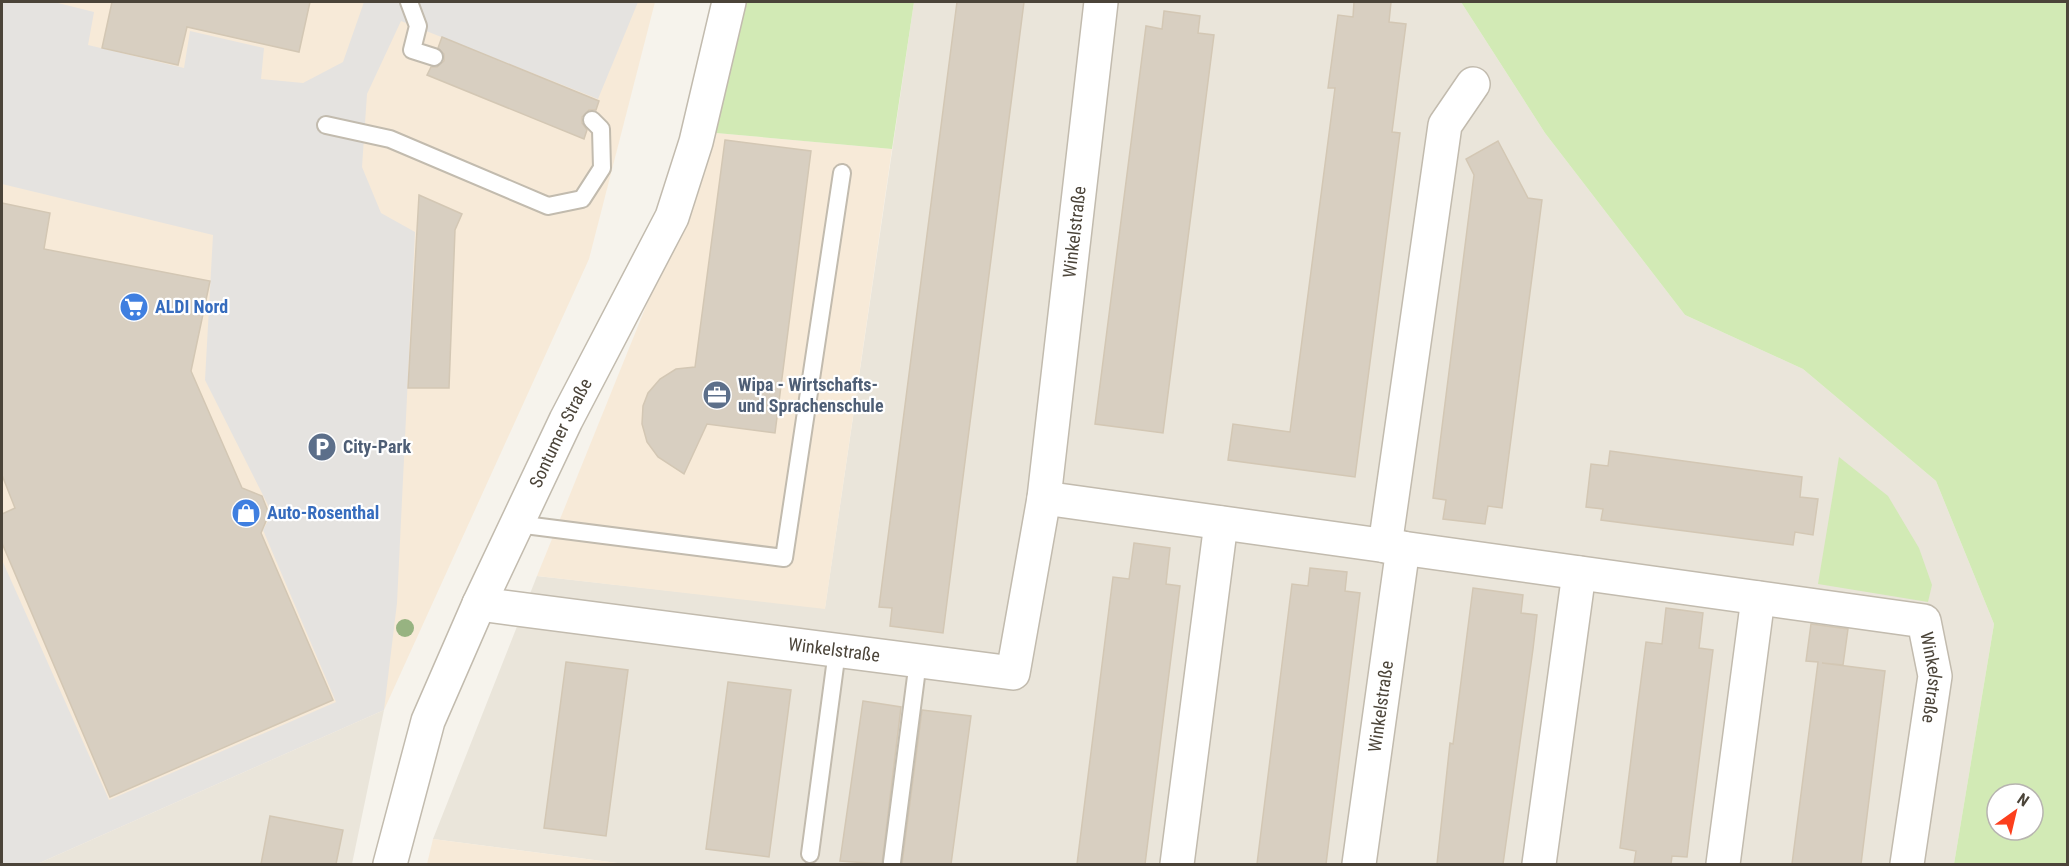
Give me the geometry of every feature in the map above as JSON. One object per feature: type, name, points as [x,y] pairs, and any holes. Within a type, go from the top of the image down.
[{"type":"street","name":"Sontumer Straße","points":[[390,864],[428,721],[479,604],[566,420],[672,217],[696,142],[729,2]]},
{"type":"street","name":"Winkelstraße","points":[[479,604],[1013,673],[1044,498],[1101,2]]},
{"type":"street","name":"Winkelstraße","points":[[1359,864],[1394,547],[1445,125],[1473,84]]},
{"type":"street","name":"Winkelstraße","points":[[1044,498],[1924,621],[1935,676],[1907,864]]},
{"type":"street","points":[[1177,864],[1221,523]]},
{"type":"street","points":[[1539,864],[1579,573]]},
{"type":"street","points":[[1723,864],[1758,598]]},
{"type":"lane","points":[[409,2],[417,27],[412,50],[434,57]]},
{"type":"lane","points":[[326,125],[390,139],[548,206],[582,199],[603,168],[601,129],[592,120]]},
{"type":"lane","points":[[517,524],[784,558],[842,173]]},
{"type":"lane","points":[[810,854],[837,651]]},
{"type":"lane","points":[[892,862],[918,661]]},
{"type":"shaded area","name":"City-Park","points":[[2,2],[655,2],[589,259],[384,710],[37,864],[2,864]]},
{"type":"shaded area","name":"City-Park","points":[[2,2],[54,2],[94,12],[88,45],[184,68],[190,31],[264,48],[261,79],[303,83],[343,62],[364,2],[638,2],[598,99],[401,21],[367,94],[362,167],[381,213],[415,232],[397,603],[384,710],[37,864],[2,864],[2,560],[109,800],[336,702],[263,530],[272,513],[205,380],[213,235],[2,184]]},
{"type":"shaded area","points":[[914,2],[1461,2],[1545,133],[1685,315],[1803,369],[1936,481],[1994,624],[1954,864],[625,864],[433,839],[537,576],[825,608]]},
{"type":"shaded area","points":[[716,133],[892,149],[825,609],[537,576]]},
{"type":"shaded area","points":[[384,710],[352,864],[37,864]]},
{"type":"shaded area","points":[[433,839],[625,864],[427,864]]},
{"type":"green space","points":[[746,2],[914,2],[892,149],[716,133]]},
{"type":"green space","points":[[1461,2],[2067,2],[2067,864],[1954,864],[1994,624],[1936,481],[1803,369],[1685,315],[1545,133]]},
{"type":"green space","points":[[1839,457],[1888,496],[1919,548],[1932,585],[1928,602],[1818,584]]},
{"type":"building","points":[[112,2],[310,2],[299,52],[187,27],[178,65],[102,48]]},
{"type":"building","points":[[957,2],[1024,2],[943,633],[890,626],[892,608],[879,607]]},
{"type":"building","points":[[1354,2],[1391,2],[1389,22],[1406,24],[1392,132],[1400,133],[1355,477],[1228,460],[1233,424],[1290,432],[1335,88],[1328,88],[1338,15],[1353,17]]},
{"type":"building","points":[[1164,11],[1200,16],[1198,33],[1214,35],[1163,433],[1095,424],[1146,26],[1162,29]]},
{"type":"building","points":[[442,37],[599,101],[596,110],[589,110],[582,117],[582,123],[587,130],[584,139],[427,75],[431,67],[437,67],[444,61],[444,54],[438,48]]},
{"type":"building","points":[[725,140],[811,151],[775,433],[707,424],[684,474],[658,457],[647,442],[642,424],[643,406],[648,393],[660,379],[676,369],[695,367]]},
{"type":"building","points":[[1498,141],[1528,198],[1542,200],[1502,508],[1488,506],[1485,524],[1443,519],[1446,500],[1433,498],[1474,175],[1466,159]]},
{"type":"building","points":[[419,195],[462,214],[455,230],[449,388],[408,388]]},
{"type":"building","points":[[2,203],[50,213],[44,249],[210,281],[191,371],[242,488],[262,496],[269,514],[261,533],[333,700],[110,797],[2,543],[2,514],[15,508],[2,475]]},
{"type":"building","points":[[1610,451],[1802,477],[1800,497],[1818,499],[1813,535],[1795,532],[1793,545],[1601,520],[1603,509],[1586,507],[1591,464],[1608,466]]},
{"type":"building","points":[[1134,543],[1170,548],[1166,584],[1180,586],[1145,864],[1077,864],[1113,577],[1129,579]]},
{"type":"building","points":[[1310,568],[1347,572],[1345,591],[1360,593],[1326,864],[1257,864],[1292,584],[1308,586]]},
{"type":"building","points":[[1473,588],[1523,595],[1521,613],[1537,615],[1533,649],[1503,864],[1437,864],[1450,743],[1453,744]]},
{"type":"building","points":[[1666,608],[1703,613],[1699,648],[1713,650],[1687,857],[1672,856],[1671,864],[1634,864],[1636,851],[1620,848],[1637,711],[1646,642],[1662,644]]},
{"type":"building","points":[[1811,624],[1848,629],[1843,665],[1822,663],[1885,671],[1861,864],[1792,864],[1818,662],[1806,661]]},
{"type":"building","points":[[566,662],[628,670],[606,836],[544,828]]},
{"type":"building","points":[[728,682],[791,690],[769,857],[706,849]]},
{"type":"building","points":[[863,701],[901,707],[882,864],[840,861]]},
{"type":"building","points":[[922,710],[971,716],[951,864],[902,864]]},
{"type":"building","points":[[270,816],[343,830],[336,864],[261,864]]},
{"type":"place","name":"ALDI Nord","points":[[134,307]]},
{"type":"place","name":"Wipa - Wirtschafts- und Sprachenschule","points":[[717,395]]},
{"type":"place","name":"City-Park","points":[[322,447]]},
{"type":"place","name":"Auto-Rosenthal","points":[[246,513]]}]
